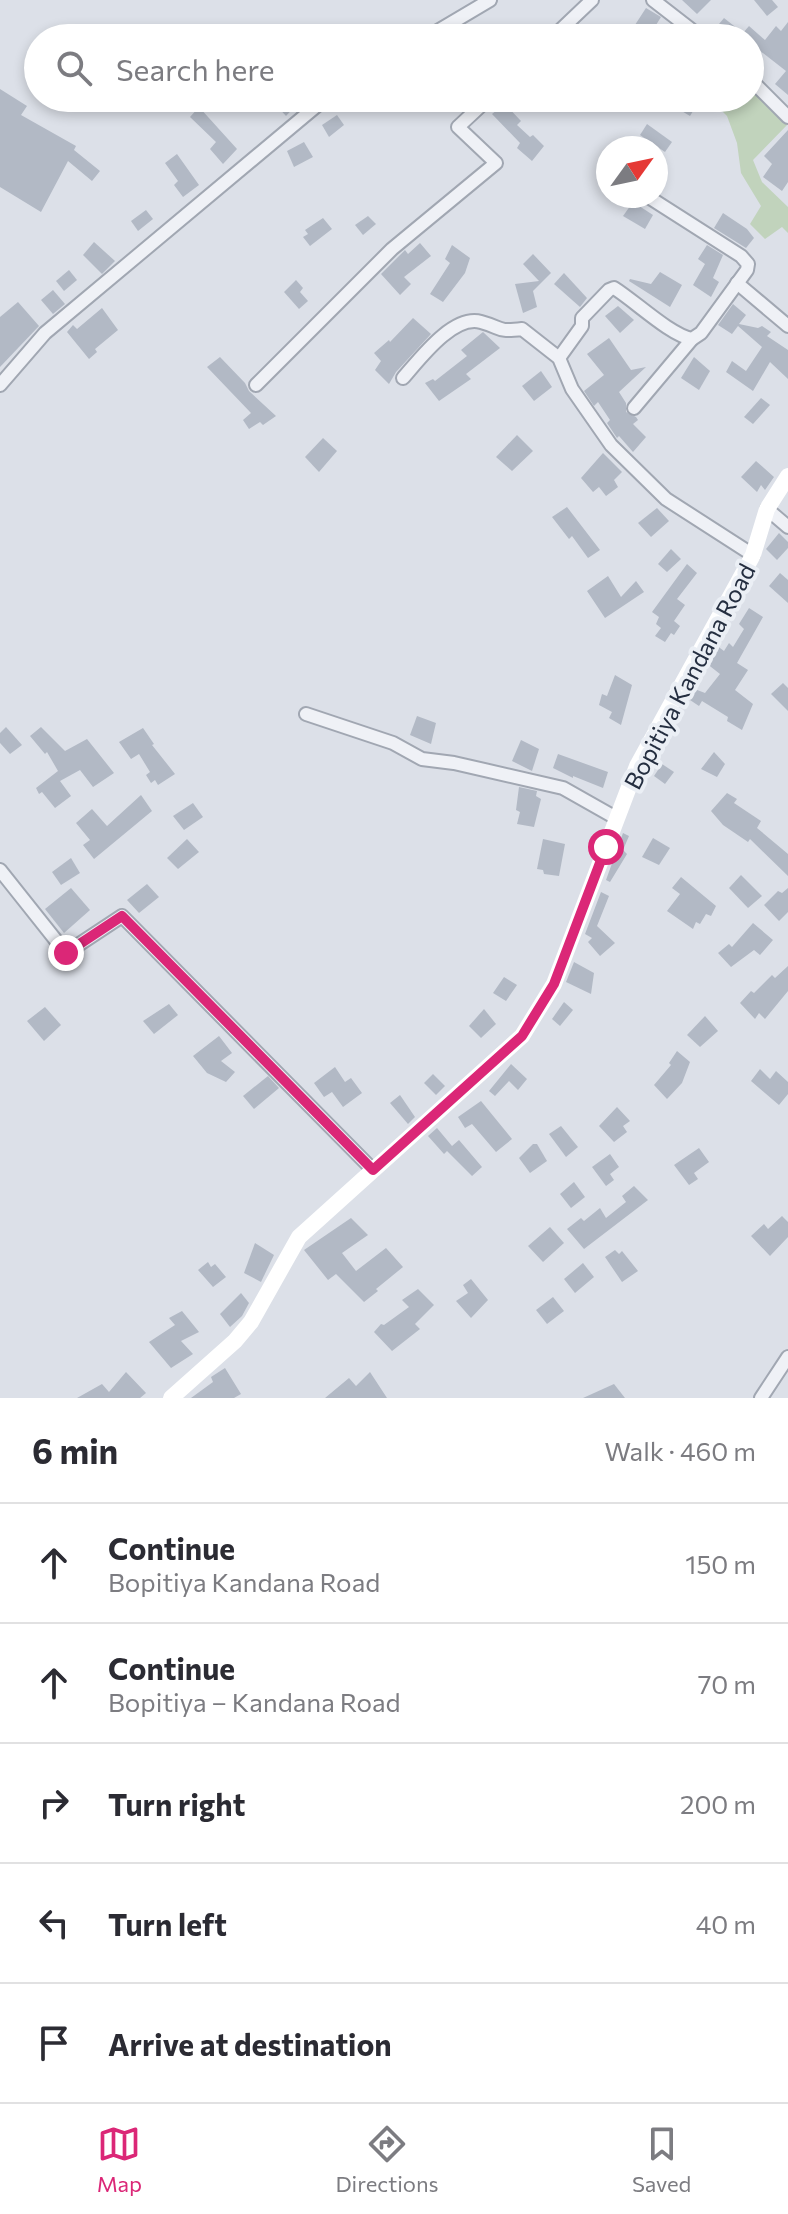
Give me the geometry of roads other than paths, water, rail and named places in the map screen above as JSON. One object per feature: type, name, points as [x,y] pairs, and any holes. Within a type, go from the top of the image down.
[{"type":"main road","name":"Bopitiya Kandana Road","points":[[171,1398],[235,1341],[251,1322],[299,1237],[522,1036],[554,984],[637,766],[753,555],[767,509],[788,476]]},
{"type":"street","points":[[450,24],[490,0]]},
{"type":"street","points":[[567,24],[592,0]]},
{"type":"street","points":[[653,0],[684,24]]},
{"type":"street","points":[[764,93],[788,117]]},
{"type":"street","points":[[0,385],[45,333],[309,112]]},
{"type":"street","points":[[256,385],[392,249],[496,163],[458,127],[474,112]]},
{"type":"street","points":[[634,408],[692,339],[701,333],[748,264],[741,256],[666,208]]},
{"type":"street","points":[[737,283],[788,326]]},
{"type":"street","points":[[559,358],[582,326],[582,318],[614,288],[692,339]]},
{"type":"street","points":[[403,378],[446,332],[470,321],[481,322],[501,332],[522,329],[559,358],[572,389],[611,445],[666,499],[753,555]]},
{"type":"street","points":[[767,509],[788,527]]},
{"type":"street","points":[[306,714],[393,743],[422,759],[454,763],[563,788],[616,818]]},
{"type":"street","points":[[0,870],[66,953],[122,916],[373,1170]]},
{"type":"street","points":[[761,1398],[788,1357]]}]
